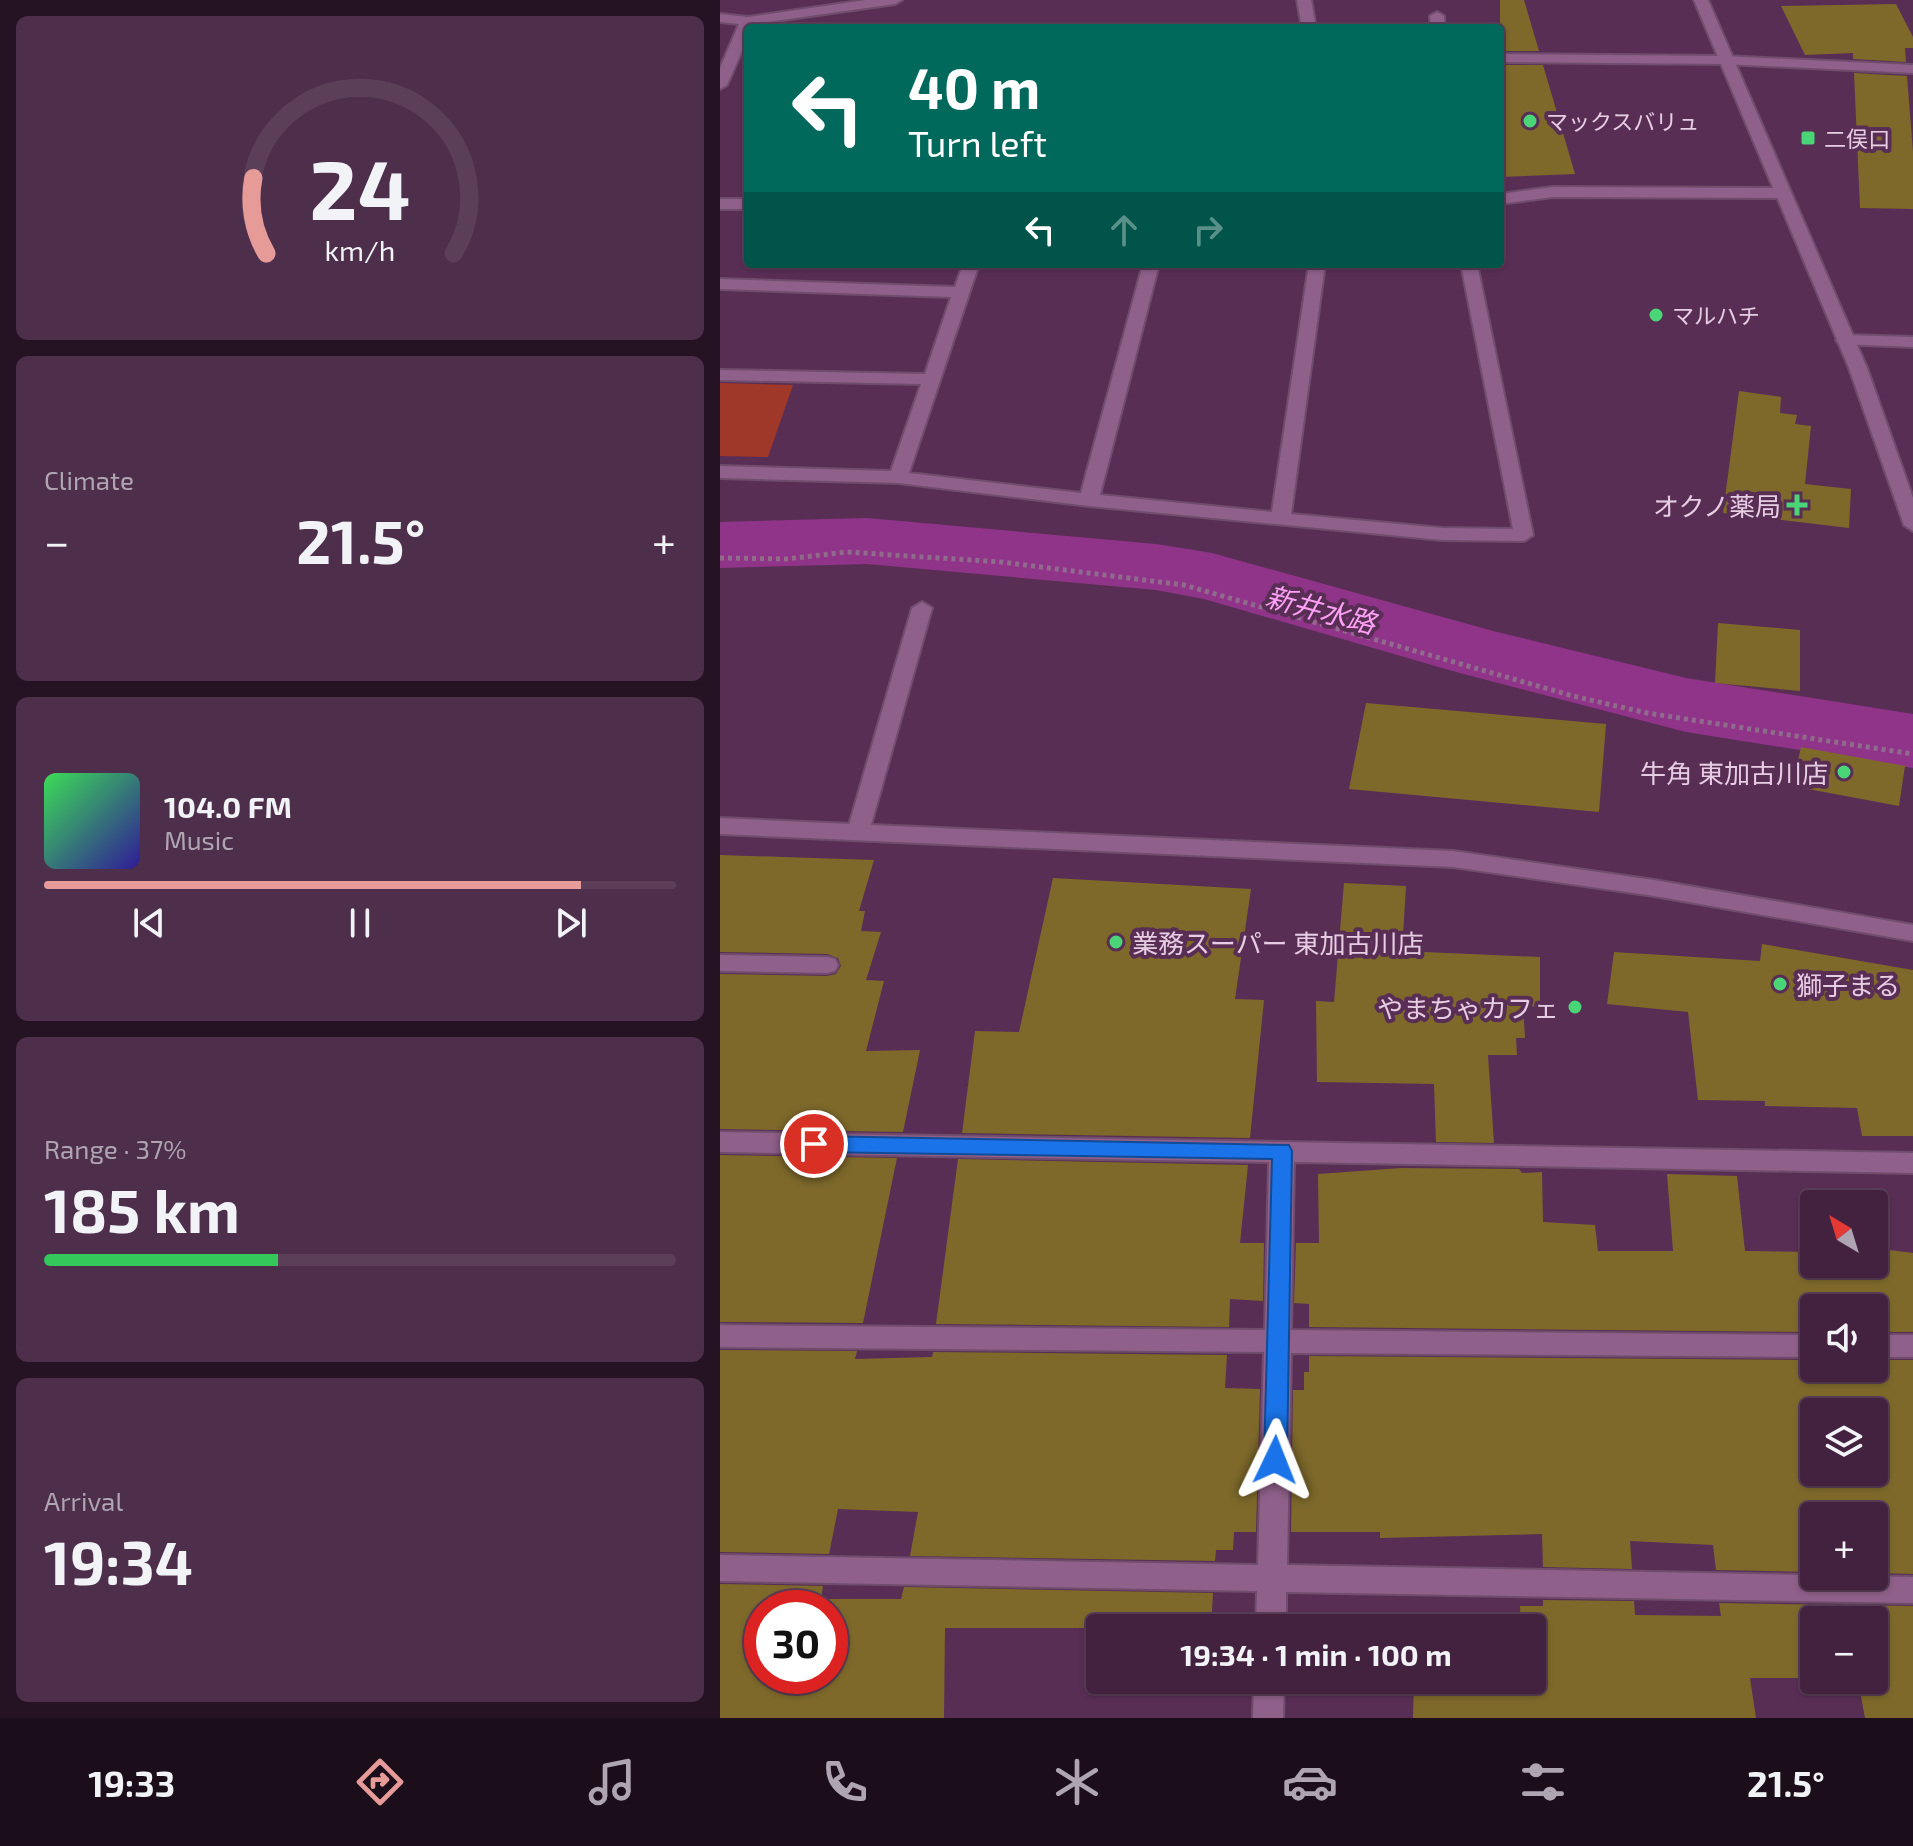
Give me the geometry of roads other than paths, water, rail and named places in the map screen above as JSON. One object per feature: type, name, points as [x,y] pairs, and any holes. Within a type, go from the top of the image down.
[{"type":"street","points":[[720,85],[744,43],[736,17],[895,0]]},
{"type":"street","points":[[1304,0],[1308,24]]},
{"type":"street","points":[[1701,0],[1858,368],[1913,525]]},
{"type":"street","points":[[1504,58],[1724,60],[1913,69]]},
{"type":"street","points":[[1504,198],[1553,192],[1781,193]]},
{"type":"street","points":[[720,204],[744,204]]},
{"type":"street","points":[[898,477],[970,268]]},
{"type":"street","points":[[1089,500],[1150,268]]},
{"type":"street","points":[[1281,517],[1316,268]]},
{"type":"street","points":[[720,472],[898,477],[1089,500],[1442,534],[1524,535],[1470,268]]},
{"type":"street","points":[[720,284],[961,292]]},
{"type":"street","points":[[1845,340],[1913,342]]},
{"type":"street","points":[[720,375],[931,379]]},
{"type":"street","points":[[858,832],[922,608]]},
{"type":"street","points":[[720,826],[1453,859],[1654,888],[1913,933]]},
{"type":"street","points":[[720,963],[827,965]]},
{"type":"street","points":[[720,1142],[1913,1163]]},
{"type":"street","points":[[1271,1614],[1282,1151]]},
{"type":"street","points":[[720,1336],[1800,1346]]},
{"type":"street","points":[[1888,1346],[1913,1346]]},
{"type":"street","points":[[720,1568],[1913,1590]]},
{"type":"street","points":[[1268,1718],[1269,1694]]},
{"type":"waterway","name":"新井水路","points":[[720,545],[867,541],[1156,567],[1212,577],[1484,654],[1686,705],[1913,741]]},
{"type":"place","name":"マックスバリュ","points":[[1530,121]]},
{"type":"place","name":"二俣口","points":[[1808,138]]},
{"type":"place","name":"マルハチ","points":[[1656,315]]},
{"type":"place","name":"オクノ薬局","points":[[1797,505]]},
{"type":"place","name":"牛角 東加古川店","points":[[1844,772]]},
{"type":"place","name":"業務スーパー 東加古川店","points":[[1116,942]]},
{"type":"place","name":"獅子まる","points":[[1780,984]]},
{"type":"place","name":"やまちゃカフェ","points":[[1575,1007]]}]
